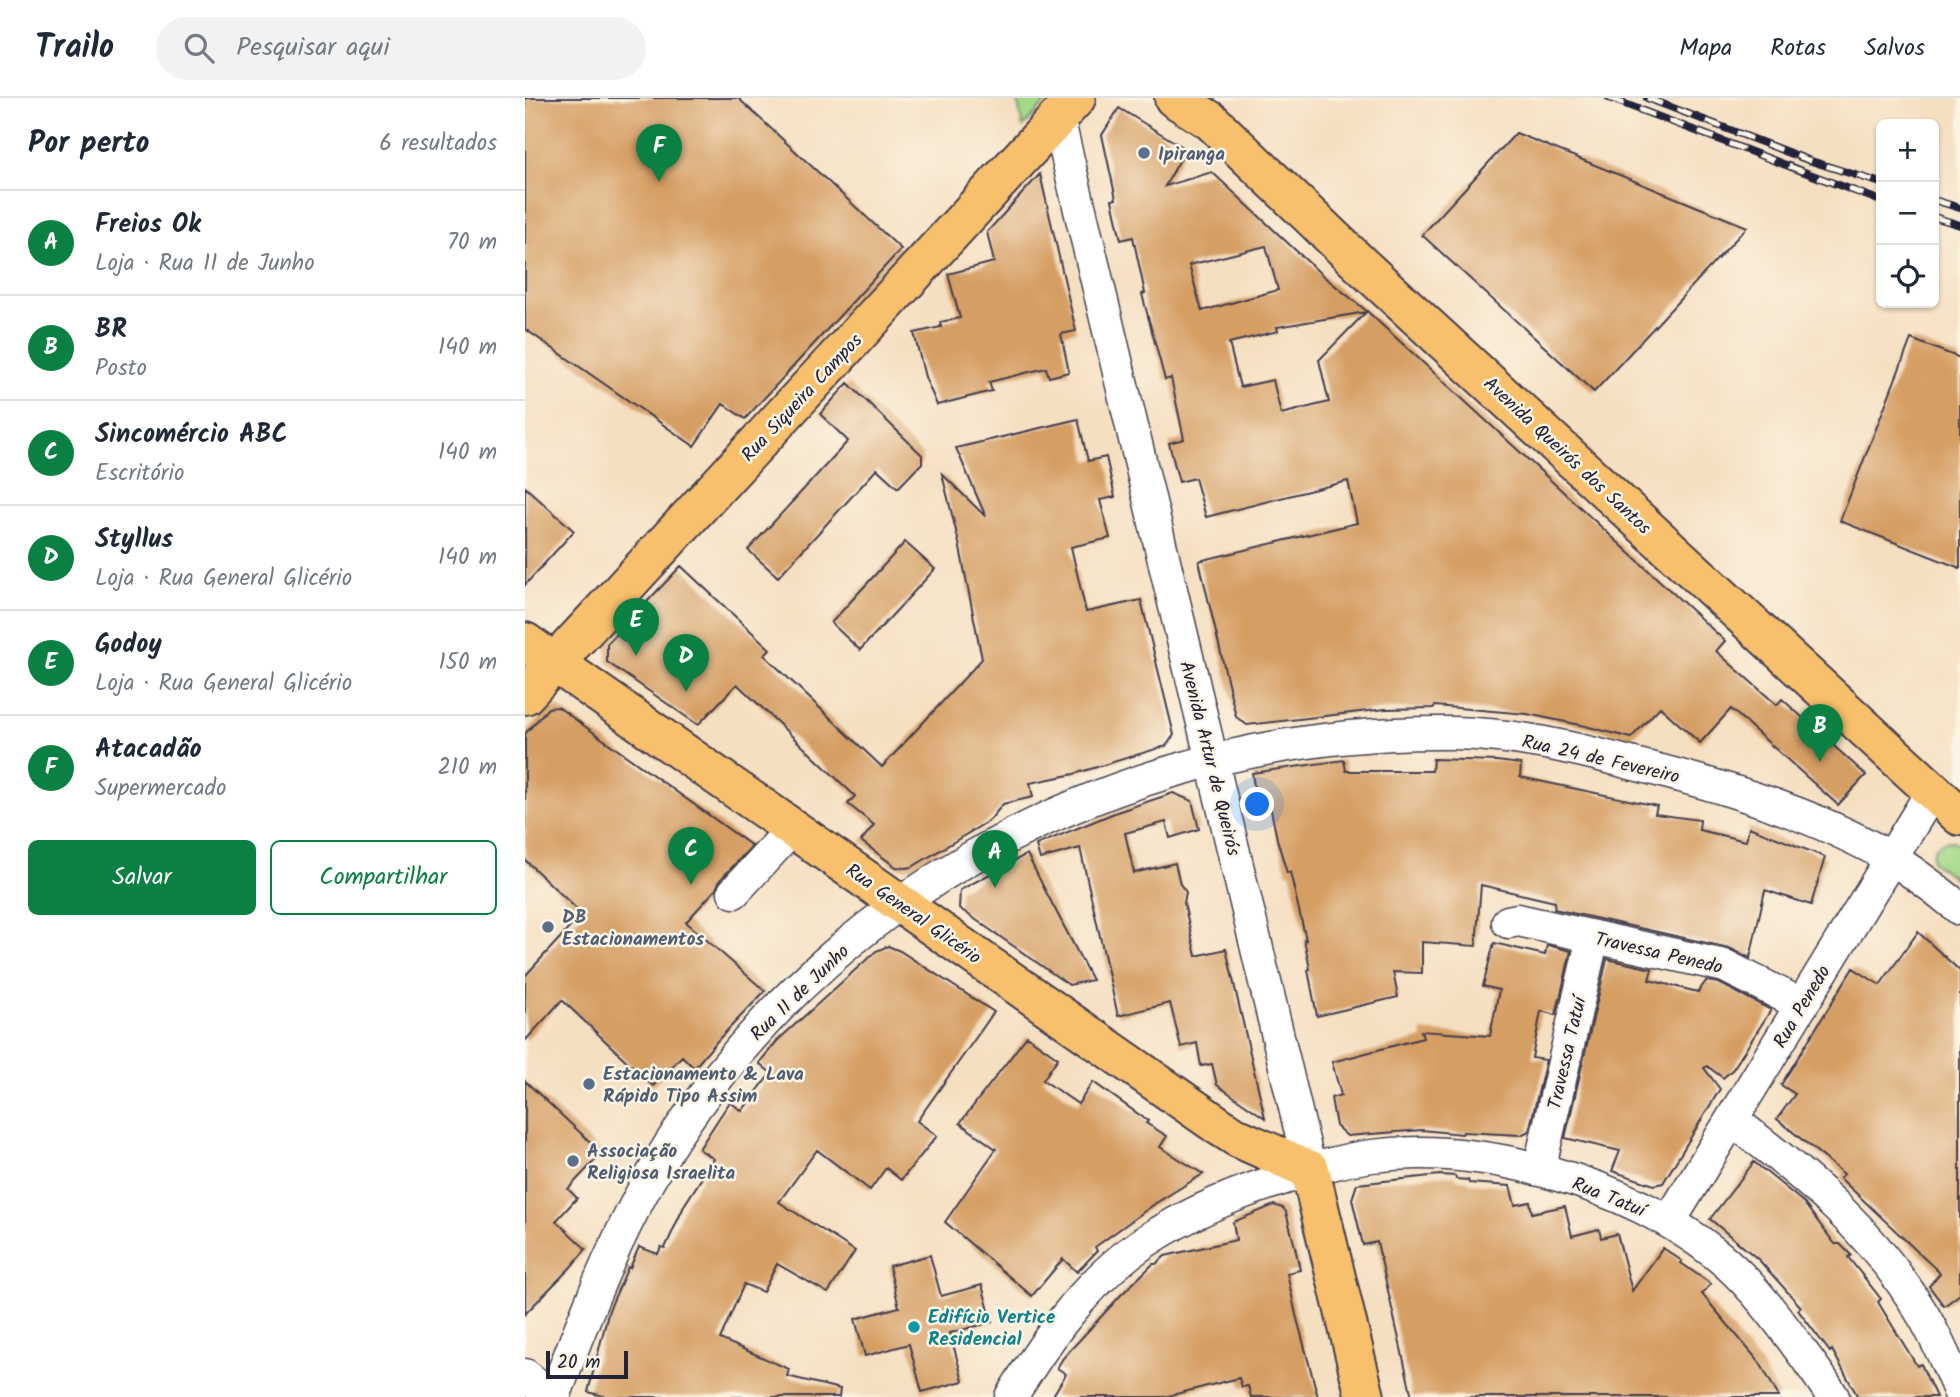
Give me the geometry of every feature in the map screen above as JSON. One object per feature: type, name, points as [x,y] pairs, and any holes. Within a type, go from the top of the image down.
[{"type":"main road","name":"Avenida Queirós dos Santos","points":[[1174,98],[1211,121],[1361,265],[1960,816]]},
{"type":"main road","name":"Rua Siqueira Campos","points":[[525,695],[540,653],[914,254],[1067,108]]},
{"type":"main road","name":"Rua General Glicério","points":[[540,653],[1219,1126],[1238,1138],[1310,1170]]},
{"type":"main road","name":"Avenida Artur de Queirós","points":[[1310,1170],[1366,1397]]},
{"type":"street","name":"Avenida Artur de Queirós","points":[[1067,108],[1212,760],[1310,1170]]},
{"type":"street","name":"Rua 24 de Fevereiro","points":[[1212,760],[1293,745],[1389,734],[1457,733],[1516,739],[1584,751],[1745,795],[1845,835],[1891,859],[1960,909]]},
{"type":"street","name":"Rua 11 de Junho","points":[[553,1397],[602,1273],[636,1204],[676,1135],[727,1066],[785,1002],[848,944],[900,903],[1017,832],[1105,793],[1212,760]]},
{"type":"street","name":"Rua Penedo","points":[[1669,1222],[1933,790]]},
{"type":"street","points":[[734,892],[793,828]]},
{"type":"street","name":"Travessa Penedo","points":[[1508,922],[1518,920],[1725,966],[1802,1005]]},
{"type":"street","name":"Travessa Tatuí","points":[[1539,1170],[1593,937]]},
{"type":"street","points":[[1732,1120],[1788,1162],[1822,1192],[1858,1227],[1884,1258],[1924,1317],[1960,1393]]},
{"type":"street","name":"Rua Tatuí","points":[[1011,1397],[1048,1340],[1094,1286],[1126,1256],[1181,1219],[1251,1189],[1310,1170],[1351,1159],[1411,1153],[1477,1156],[1539,1170],[1618,1198],[1669,1222],[1716,1254],[1754,1290],[1833,1397]]},
{"type":"street","points":[[525,1375],[553,1397]]},
{"type":"green space","points":[[1017,98],[1050,98],[1023,127]]},
{"type":"green space","points":[[1953,841],[1960,845],[1960,882],[1933,862],[1932,857],[1937,846]]},
{"type":"building","points":[[525,98],[738,98],[901,249],[745,419],[723,404],[694,446],[525,329]]},
{"type":"building","points":[[1119,108],[1186,149],[1165,186],[1212,172],[1322,275],[1368,312],[1725,641],[1716,651],[1777,705],[1782,699],[1866,775],[1838,805],[1731,709],[1700,743],[1660,707],[1631,738],[1527,714],[1435,706],[1247,725],[1236,717],[1199,561],[1357,523],[1348,481],[1206,517],[1195,478],[1179,482],[1169,443],[1184,439],[1171,378],[1165,380],[1142,294],[1145,293],[1133,237],[1121,240],[1112,200],[1116,199],[1102,135]],"holes":[[[1266,246],[1278,290],[1202,311],[1189,265]],[[1366,312],[1319,360],[1329,402],[1281,414],[1273,380],[1240,387],[1229,343],[1278,331],[1277,327]]]},
{"type":"building","points":[[1516,133],[1747,227],[1594,392],[1422,235]]},
{"type":"building","points":[[1040,174],[1076,331],[1061,334],[1069,372],[1049,377],[1046,368],[989,382],[992,391],[937,405],[925,377],[914,333],[941,327],[940,322],[960,318],[948,274],[994,262],[987,232]]},
{"type":"building","points":[[1911,339],[1960,358],[1960,568],[1840,521]]},
{"type":"building","points":[[848,383],[922,455],[922,463],[898,488],[877,469],[778,577],[748,550],[848,441],[820,414]]},
{"type":"building","points":[[1078,419],[1088,461],[1106,457],[1115,497],[1100,500],[1110,538],[1071,547],[1086,612],[1141,600],[1174,735],[1166,746],[1074,774],[1030,783],[1033,797],[1003,804],[990,820],[912,867],[896,867],[861,841],[874,825],[848,804],[855,796],[737,684],[698,725],[607,662],[607,644],[681,566],[770,649],[764,655],[882,767],[982,659],[942,474],[986,517],[956,448]]},
{"type":"building","points":[[525,487],[574,531],[525,585]]},
{"type":"building","points":[[905,542],[935,569],[860,650],[831,623]]},
{"type":"building","points":[[558,707],[752,846],[686,922],[765,991],[694,1068],[682,1056],[653,1086],[562,1000],[525,1041],[525,976],[582,914],[525,860],[525,734],[548,708]]},
{"type":"building","points":[[1433,759],[1521,764],[1520,777],[1657,806],[1655,814],[1700,820],[1699,830],[1746,841],[1749,827],[1825,857],[1811,905],[1765,890],[1750,958],[1729,948],[1554,909],[1555,902],[1481,885],[1476,946],[1422,942],[1422,973],[1393,972],[1398,997],[1317,1016],[1308,970],[1306,940],[1290,872],[1287,873],[1271,810],[1258,812],[1252,773],[1344,760],[1346,771],[1432,771]]},
{"type":"building","points":[[1173,793],[1192,801],[1199,829],[1170,838],[1166,822],[1125,833],[1134,873],[1175,863],[1180,884],[1186,892],[1184,903],[1196,956],[1226,949],[1265,1118],[1217,1085],[1212,1064],[1201,1066],[1197,1043],[1181,1047],[1170,1003],[1118,1016],[1080,848],[1040,859],[1036,845],[1117,812]]},
{"type":"building","points":[[1027,854],[1092,980],[1069,985],[959,908],[960,890]]},
{"type":"building","points":[[1918,932],[1960,971],[1960,1294],[1944,1306],[1929,1286],[1940,1273],[1840,1178],[1844,1174],[1777,1119],[1795,1094],[1781,1085],[1853,968],[1880,985]]},
{"type":"building","points":[[1494,943],[1545,955],[1547,945],[1571,951],[1556,1015],[1541,1011],[1532,1058],[1546,1060],[1529,1131],[1521,1135],[1422,1130],[1347,1136],[1336,1126],[1331,1098],[1341,1095],[1332,1062],[1423,1038],[1421,1031],[1490,1036],[1499,990],[1483,986]]},
{"type":"building","points":[[888,946],[994,1012],[917,1121],[937,1136],[901,1180],[886,1168],[870,1190],[817,1150],[779,1202],[855,1251],[828,1293],[777,1264],[763,1292],[744,1284],[720,1339],[789,1369],[787,1376],[840,1389],[839,1397],[607,1397],[588,1392],[609,1310],[628,1267],[630,1268],[639,1247],[658,1254],[661,1247],[665,1248],[685,1204],[714,1159],[699,1149],[719,1118],[730,1102],[742,1111],[771,1073],[759,1063],[777,1041],[876,951]]},
{"type":"building","points":[[1607,959],[1652,969],[1649,980],[1698,992],[1706,981],[1719,983],[1771,1010],[1733,1069],[1723,1078],[1707,1066],[1704,1068],[1720,1089],[1663,1183],[1654,1185],[1612,1171],[1620,1151],[1565,1138]]},
{"type":"building","points":[[1027,1036],[1058,1058],[1043,1080],[1078,1104],[1093,1082],[1167,1136],[1160,1147],[1203,1174],[1156,1203],[1095,1247],[1097,1251],[1077,1272],[1063,1259],[1032,1296],[945,1222],[996,1149],[960,1123]]},
{"type":"building","points":[[525,1081],[602,1153],[568,1189],[577,1198],[556,1221],[586,1249],[525,1314]]},
{"type":"building","points":[[1754,1162],[1803,1202],[1835,1244],[1840,1244],[1851,1255],[1848,1257],[1881,1299],[1878,1302],[1917,1366],[1921,1364],[1936,1397],[1858,1397],[1832,1350],[1830,1352],[1798,1310],[1801,1307],[1759,1260],[1710,1219]]},
{"type":"building","points":[[1440,1175],[1455,1176],[1456,1179],[1468,1180],[1469,1183],[1510,1186],[1515,1205],[1530,1202],[1532,1213],[1565,1206],[1572,1236],[1599,1229],[1601,1238],[1617,1234],[1632,1291],[1663,1248],[1711,1284],[1702,1294],[1760,1363],[1779,1397],[1412,1397],[1377,1242],[1363,1245],[1352,1199],[1357,1184]]},
{"type":"building","points":[[1274,1205],[1286,1212],[1295,1247],[1300,1270],[1287,1273],[1318,1397],[1251,1397],[1248,1386],[1242,1387],[1239,1378],[1164,1397],[1052,1397],[1066,1374],[1057,1368],[1063,1358],[1153,1264],[1165,1256],[1236,1240],[1233,1222]]},
{"type":"building","name":"Edifício Vertice Residencial","points":[[930,1255],[941,1296],[982,1285],[992,1322],[950,1333],[963,1381],[922,1392],[909,1344],[865,1356],[855,1319],[899,1307],[889,1266]]},
{"type":"railway","points":[[1609,98],[1876,199]]},
{"type":"railway","points":[[1647,98],[1808,160],[1878,182]]},
{"type":"railway","points":[[1939,202],[1960,208]]},
{"type":"railway","points":[[1939,219],[1960,225]]},
{"type":"place","name":"Ipiranga","points":[[1144,153]]},
{"type":"place","name":"Atacadão","points":[[659,182]]},
{"type":"place","name":"Godoy","points":[[636,656]]},
{"type":"place","name":"Styllus","points":[[686,692]]},
{"type":"place","name":"BR","points":[[1820,762]]},
{"type":"place","name":"Sincomércio ABC","points":[[691,885]]},
{"type":"place","name":"Freios Ok","points":[[995,888]]},
{"type":"place","name":"DB Estacionamentos","points":[[548,927]]},
{"type":"place","name":"Estacionamento & Lava Rápido Tipo Assim","points":[[589,1084]]},
{"type":"place","name":"Associação Religiosa Israelita","points":[[573,1161]]},
{"type":"place","name":"Edifício Vertice Residencial","points":[[914,1327]]}]
